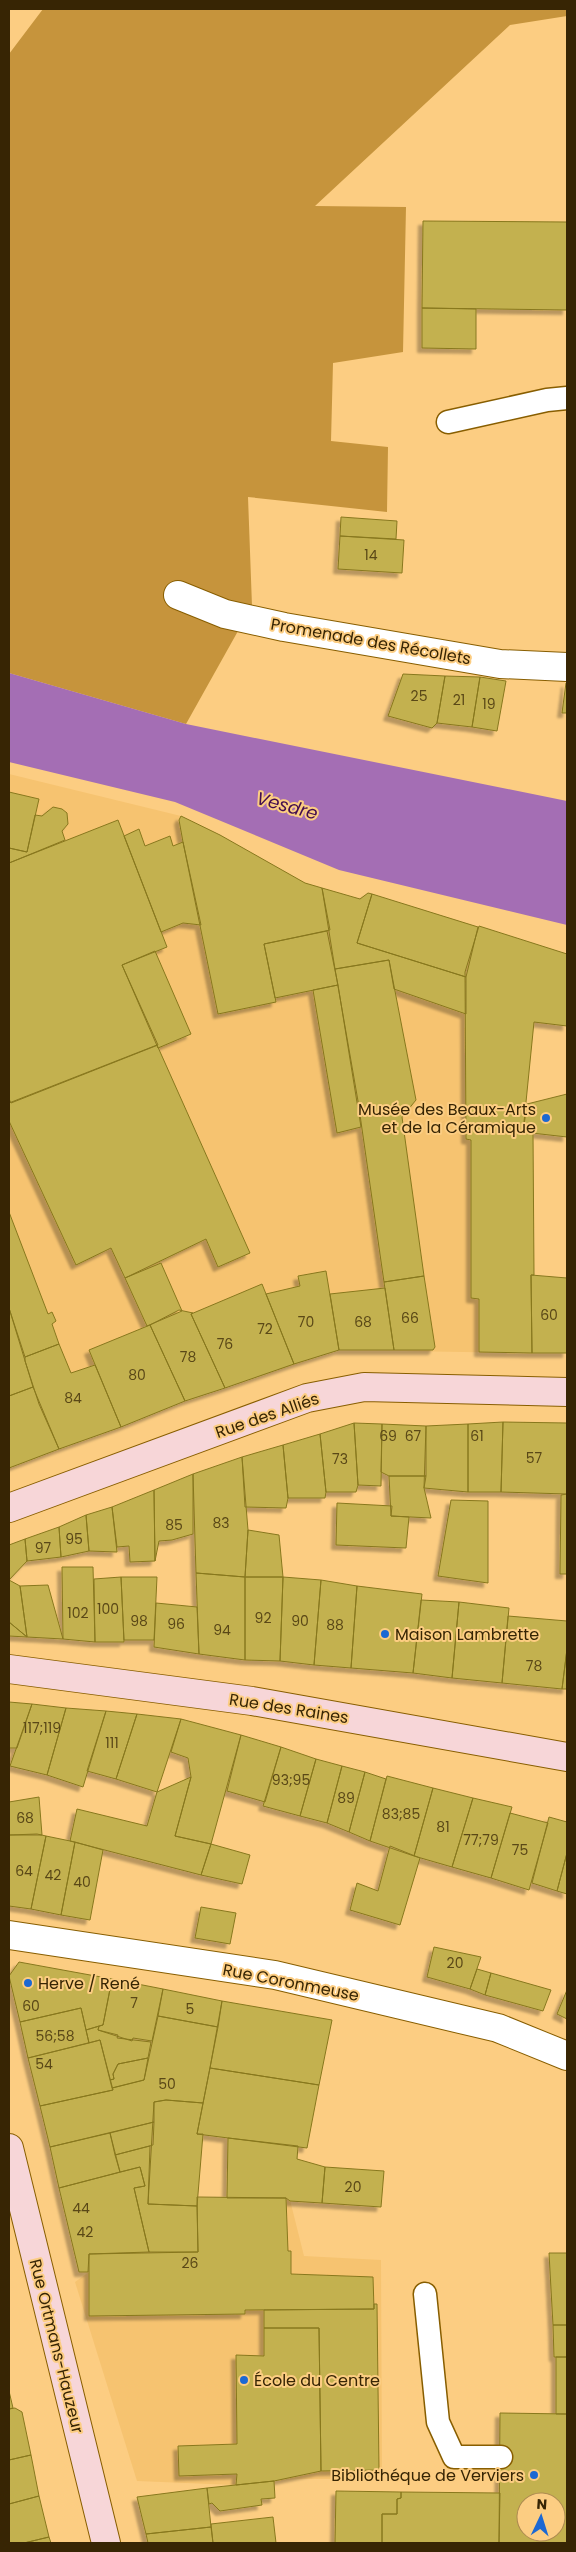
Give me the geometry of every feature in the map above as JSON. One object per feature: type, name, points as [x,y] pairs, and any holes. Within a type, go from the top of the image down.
[{"type":"street","name":"Promenade des Récollets","points":[[178,595],[225,614],[284,627],[500,664],[567,667]]},
{"type":"street","name":"Rue des Alliés","points":[[9,1508],[307,1398],[364,1387],[567,1392]]},
{"type":"street","name":"Rue des Raines","points":[[9,1669],[252,1701],[567,1756]]},
{"type":"street","name":"Rue Coronmeuse","points":[[9,1935],[275,1975],[498,2028],[567,2056]]},
{"type":"street","name":"Rue Ortmans-Hauzeur","points":[[9,2148],[106,2543]]},
{"type":"lane","points":[[448,422],[547,400],[567,398]]},
{"type":"lane","points":[[425,2294],[438,2422],[454,2457],[500,2457]]},
{"type":"shaded area","points":[[43,9],[567,9],[567,16],[510,25],[315,206],[406,207],[403,352],[333,363],[331,441],[388,447],[387,512],[248,497],[252,606],[186,724],[9,673],[9,54]]},
{"type":"shaded area","points":[[9,774],[181,816],[220,835],[305,883],[359,899],[368,893],[567,954],[567,1026],[534,1023],[523,1131],[533,1133],[534,1275],[531,1275],[532,1353],[339,1350],[185,1401],[9,1468]]},
{"type":"shaded area","name":"École du Centre","points":[[289,2196],[304,2256],[381,2260],[382,2479],[297,2479],[234,2485],[137,2481],[75,2282],[89,2272],[87,2255],[198,2252],[197,2198]]},
{"type":"water","name":"Vesdre","points":[[9,673],[186,724],[567,801],[567,925],[339,870],[175,802],[9,762]]},
{"type":"building","points":[[423,221],[567,222],[567,310],[422,308]]},
{"type":"building","points":[[422,308],[476,309],[476,349],[422,348]]},
{"type":"building","points":[[341,517],[397,521],[396,539],[340,536]]},
{"type":"building","points":[[340,536],[404,540],[402,573],[338,569]]},
{"type":"building","points":[[403,674],[445,676],[437,723],[432,728],[388,716]]},
{"type":"building","points":[[445,676],[480,677],[472,727],[437,723]]},
{"type":"building","points":[[480,677],[506,681],[497,731],[472,727]]},
{"type":"building","points":[[566,683],[567,713],[562,713]]},
{"type":"building","points":[[9,792],[39,799],[27,852],[9,848]]},
{"type":"building","points":[[53,807],[62,809],[67,813],[68,824],[62,831],[65,840],[9,863],[9,848],[27,852],[35,815],[42,816]]},
{"type":"building","points":[[181,816],[220,835],[305,883],[322,888],[330,930],[264,944],[276,1002],[218,1014],[183,842],[179,820]]},
{"type":"building","points":[[118,820],[167,947],[122,965],[158,1045],[11,1103],[9,1099],[9,863]]},
{"type":"building","points":[[139,829],[145,846],[170,836],[173,846],[183,842],[201,925],[183,923],[161,932],[124,836]]},
{"type":"building","points":[[322,888],[360,899],[368,893],[372,894],[357,943],[466,977],[466,1014],[394,989],[389,960],[335,969]]},
{"type":"building","points":[[372,894],[478,927],[466,977],[357,943]]},
{"type":"building","points":[[479,926],[567,954],[567,1026],[534,1022],[523,1132],[533,1133],[534,1275],[531,1275],[532,1353],[479,1352],[479,1299],[471,1298],[471,1140],[466,1139],[465,972]]},
{"type":"building","points":[[327,931],[338,985],[275,998],[264,944]]},
{"type":"building","points":[[155,951],[191,1034],[158,1048],[122,965]]},
{"type":"building","points":[[389,960],[416,1100],[402,1117],[424,1276],[384,1282],[358,1101],[335,969]]},
{"type":"building","points":[[338,985],[361,1127],[337,1133],[313,990]]},
{"type":"building","points":[[157,1045],[250,1253],[218,1267],[206,1239],[125,1278],[111,1248],[76,1265],[9,1121],[9,1103]]},
{"type":"building","name":"Musée des Beaux-Arts et de la Céramique","points":[[567,1094],[567,1137],[523,1132],[527,1104]]},
{"type":"building","points":[[9,1212],[48,1314],[52,1312],[56,1321],[52,1324],[59,1344],[25,1357],[9,1308]]},
{"type":"building","points":[[161,1263],[182,1311],[147,1326],[125,1278]]},
{"type":"building","points":[[326,1271],[339,1350],[294,1364],[266,1294],[300,1286],[298,1276]]},
{"type":"building","points":[[531,1275],[567,1278],[567,1353],[532,1353]]},
{"type":"building","points":[[424,1276],[435,1347],[433,1350],[394,1350],[384,1282]]},
{"type":"building","points":[[262,1284],[294,1364],[225,1388],[191,1314]]},
{"type":"building","points":[[385,1288],[394,1350],[339,1350],[330,1294]]},
{"type":"building","points":[[9,1308],[33,1387],[9,1396]]},
{"type":"building","points":[[179,1310],[193,1313],[191,1314],[225,1388],[185,1401],[150,1325]]},
{"type":"building","points":[[150,1325],[185,1401],[121,1427],[89,1350]]},
{"type":"building","points":[[59,1344],[71,1373],[95,1365],[121,1427],[59,1449],[39,1404],[25,1357]]},
{"type":"building","points":[[33,1387],[59,1449],[9,1468],[9,1396]]},
{"type":"building","points":[[503,1422],[501,1492],[468,1492],[468,1424]]},
{"type":"building","points":[[503,1422],[567,1423],[567,1494],[501,1492]]},
{"type":"building","points":[[354,1423],[382,1424],[381,1486],[358,1485]]},
{"type":"building","points":[[354,1423],[358,1485],[356,1492],[326,1492],[320,1434]]},
{"type":"building","points":[[382,1424],[426,1426],[426,1476],[389,1476],[381,1472]]},
{"type":"building","points":[[468,1424],[468,1492],[424,1488],[426,1426]]},
{"type":"building","points":[[320,1434],[325,1498],[288,1498],[283,1445]]},
{"type":"building","points":[[283,1445],[288,1498],[286,1508],[245,1507],[242,1457]]},
{"type":"building","points":[[242,1457],[248,1530],[245,1577],[196,1573],[193,1474]]},
{"type":"building","points":[[193,1474],[193,1534],[172,1540],[159,1541],[155,1561],[154,1490]]},
{"type":"building","points":[[389,1476],[426,1476],[424,1488],[431,1518],[391,1516]]},
{"type":"building","points":[[154,1490],[155,1561],[130,1562],[129,1546],[117,1547],[112,1507]]},
{"type":"building","points":[[567,1494],[567,1574],[560,1574],[561,1495]]},
{"type":"building","points":[[451,1500],[488,1501],[488,1583],[438,1576]]},
{"type":"building","points":[[337,1503],[392,1506],[391,1516],[409,1517],[406,1548],[336,1545]]},
{"type":"building","points":[[112,1507],[117,1552],[89,1551],[86,1515]]},
{"type":"building","points":[[86,1515],[89,1551],[61,1557],[59,1527]]},
{"type":"building","points":[[59,1527],[61,1557],[27,1561],[25,1539]]},
{"type":"building","points":[[248,1530],[279,1535],[283,1577],[245,1577]]},
{"type":"building","points":[[25,1539],[27,1561],[9,1580],[9,1545]]},
{"type":"building","points":[[62,1567],[93,1567],[95,1642],[63,1639]]},
{"type":"building","points":[[196,1573],[245,1577],[245,1660],[199,1654]]},
{"type":"building","points":[[121,1577],[157,1577],[154,1640],[124,1640]]},
{"type":"building","points":[[121,1577],[124,1642],[95,1642],[94,1579]]},
{"type":"building","points":[[245,1577],[283,1577],[280,1661],[245,1660]]},
{"type":"building","points":[[283,1577],[321,1580],[314,1665],[280,1661]]},
{"type":"building","points":[[9,1580],[20,1586],[27,1637],[9,1622]]},
{"type":"building","points":[[321,1580],[357,1586],[351,1668],[314,1665]]},
{"type":"building","points":[[48,1585],[63,1639],[27,1637],[20,1586]]},
{"type":"building","name":"Maison Lambrette","points":[[357,1586],[422,1594],[413,1673],[351,1668]]},
{"type":"building","points":[[421,1600],[459,1602],[452,1678],[413,1673]]},
{"type":"building","points":[[459,1602],[509,1608],[502,1683],[452,1678]]},
{"type":"building","points":[[156,1603],[197,1607],[199,1654],[154,1647]]},
{"type":"building","points":[[508,1616],[567,1621],[567,1649],[562,1689],[502,1683]]},
{"type":"building","points":[[9,1622],[27,1637],[9,1636]]},
{"type":"building","points":[[567,1649],[567,1689],[562,1689]]},
{"type":"building","points":[[9,1702],[32,1704],[17,1748],[9,1748]]},
{"type":"building","points":[[32,1704],[66,1708],[47,1775],[10,1766]]},
{"type":"building","points":[[66,1708],[106,1711],[83,1787],[47,1775]]},
{"type":"building","points":[[106,1711],[137,1714],[116,1779],[87,1771]]},
{"type":"building","points":[[137,1714],[181,1719],[157,1792],[116,1779]]},
{"type":"building","points":[[181,1719],[241,1735],[211,1844],[175,1836],[191,1777],[188,1758],[171,1752]]},
{"type":"building","points":[[241,1735],[281,1747],[265,1802],[227,1791]]},
{"type":"building","points":[[281,1747],[316,1759],[300,1816],[263,1806]]},
{"type":"building","points":[[316,1759],[342,1766],[327,1823],[300,1816]]},
{"type":"building","points":[[342,1766],[365,1772],[349,1832],[327,1823]]},
{"type":"building","points":[[365,1772],[386,1779],[370,1841],[349,1832]]},
{"type":"building","points":[[387,1776],[433,1788],[414,1856],[370,1841]]},
{"type":"building","points":[[191,1777],[175,1836],[211,1844],[201,1875],[70,1841],[77,1809],[147,1826],[157,1792]]},
{"type":"building","points":[[433,1788],[473,1798],[452,1867],[414,1856]]},
{"type":"building","points":[[39,1797],[42,1835],[9,1835],[9,1802]]},
{"type":"building","points":[[473,1798],[512,1807],[491,1878],[452,1867]]},
{"type":"building","points":[[510,1813],[548,1823],[529,1890],[491,1878]]},
{"type":"building","points":[[549,1817],[567,1822],[567,1853],[557,1891],[532,1883]]},
{"type":"building","points":[[37,1834],[46,1836],[31,1909],[9,1906],[9,1835]]},
{"type":"building","points":[[46,1836],[75,1842],[61,1915],[31,1909]]},
{"type":"building","points":[[75,1842],[103,1850],[90,1920],[61,1915]]},
{"type":"building","points":[[211,1844],[250,1855],[242,1884],[201,1875]]},
{"type":"building","points":[[390,1846],[420,1858],[400,1925],[350,1910],[357,1883],[378,1891]]},
{"type":"building","points":[[567,1853],[567,1894],[557,1891]]},
{"type":"building","points":[[201,1907],[236,1913],[230,1944],[195,1938]]},
{"type":"building","points":[[434,1947],[481,1957],[470,1989],[427,1977]]},
{"type":"building","points":[[19,1962],[112,1979],[103,2025],[86,2030],[81,2008],[20,2022],[9,1976]]},
{"type":"building","points":[[477,1969],[491,1973],[485,1995],[470,1989]]},
{"type":"building","points":[[491,1973],[551,1990],[543,2011],[485,1995]]},
{"type":"building","points":[[112,1979],[163,1989],[152,2041],[133,2038],[132,2041],[98,2030],[99,2026],[103,2025]]},
{"type":"building","points":[[163,1989],[222,2001],[218,2027],[158,2016]]},
{"type":"building","points":[[567,1990],[567,2019],[557,2014]]},
{"type":"building","points":[[222,2001],[332,2020],[319,2085],[210,2068]]},
{"type":"building","points":[[81,2008],[89,2043],[28,2058],[20,2022]]},
{"type":"building","points":[[158,2016],[218,2027],[203,2103],[166,2100],[154,2102],[154,2122],[50,2147],[40,2106],[113,2090],[112,2088],[144,2080]]},
{"type":"building","points":[[99,2026],[98,2030],[118,2035],[117,2038],[151,2042],[148,2058],[118,2064],[113,2074],[114,2079],[110,2080],[100,2040],[89,2043],[86,2030]]},
{"type":"building","points":[[100,2040],[113,2090],[40,2106],[28,2058]]},
{"type":"building","points":[[148,2058],[144,2080],[112,2088],[110,2080],[114,2079],[113,2074],[118,2064]]},
{"type":"building","points":[[210,2068],[319,2085],[307,2148],[197,2134]]},
{"type":"building","points":[[166,2100],[203,2103],[197,2134],[203,2134],[197,2206],[148,2204],[154,2102]]},
{"type":"building","points":[[154,2122],[153,2145],[115,2155],[110,2133]]},
{"type":"building","points":[[110,2133],[120,2172],[59,2188],[50,2147]]},
{"type":"building","points":[[228,2138],[298,2146],[297,2159],[325,2167],[322,2203],[290,2201],[286,2198],[227,2198]]},
{"type":"building","points":[[150,2146],[148,2204],[197,2206],[198,2252],[149,2252],[134,2188],[145,2186],[140,2167],[120,2172],[115,2155]]},
{"type":"building","points":[[140,2167],[145,2186],[134,2188],[149,2252],[89,2254],[88,2272],[79,2272],[59,2188]]},
{"type":"building","points":[[325,2167],[384,2171],[381,2207],[322,2203]]},
{"type":"building","points":[[197,2197],[286,2198],[288,2251],[291,2251],[291,2274],[373,2277],[374,2309],[245,2310],[245,2314],[89,2316],[89,2254],[198,2252]]},
{"type":"building","points":[[549,2253],[567,2253],[567,2325],[553,2325]]},
{"type":"building","points":[[374,2304],[377,2304],[379,2470],[321,2471],[319,2328],[264,2328],[264,2310],[374,2309]]},
{"type":"building","points":[[553,2325],[567,2325],[567,2357],[554,2357]]},
{"type":"building","points":[[264,2328],[319,2328],[321,2471],[274,2481],[236,2485],[237,2474],[179,2476],[178,2446],[237,2444],[236,2355],[264,2356]]},
{"type":"building","points":[[556,2357],[567,2357],[567,2414],[556,2414]]},
{"type":"building","points":[[9,2391],[13,2408],[9,2409]]},
{"type":"building","points":[[15,2408],[22,2412],[31,2455],[9,2460],[9,2409]]},
{"type":"building","name":"Bibliothéque de Verviers","points":[[500,2413],[567,2414],[567,2543],[499,2543]]},
{"type":"building","points":[[31,2455],[39,2496],[9,2504],[9,2460]]},
{"type":"building","points":[[274,2481],[275,2498],[261,2499],[262,2505],[220,2511],[212,2503],[209,2504],[207,2488]]},
{"type":"building","points":[[207,2488],[211,2527],[146,2534],[137,2497]]},
{"type":"building","points":[[336,2491],[401,2492],[401,2498],[397,2499],[397,2514],[382,2514],[382,2543],[335,2543]]},
{"type":"building","points":[[401,2492],[500,2493],[499,2543],[382,2543],[382,2514],[397,2514],[397,2499],[401,2498]]},
{"type":"building","points":[[39,2496],[49,2537],[24,2543],[9,2543],[9,2504]]},
{"type":"building","points":[[273,2517],[276,2543],[213,2543],[211,2524]]},
{"type":"building","points":[[211,2527],[213,2543],[148,2543],[146,2534]]},
{"type":"building","points":[[49,2537],[51,2543],[24,2543]]},
{"type":"place","name":"Musée des Beaux-Arts et de la Céramique","points":[[546,1118]]},
{"type":"place","name":"Maison Lambrette","points":[[385,1634]]},
{"type":"place","name":"Herve / René","points":[[28,1983]]},
{"type":"place","name":"École du Centre","points":[[244,2380]]},
{"type":"place","name":"Bibliothéque de Verviers","points":[[534,2475]]}]
